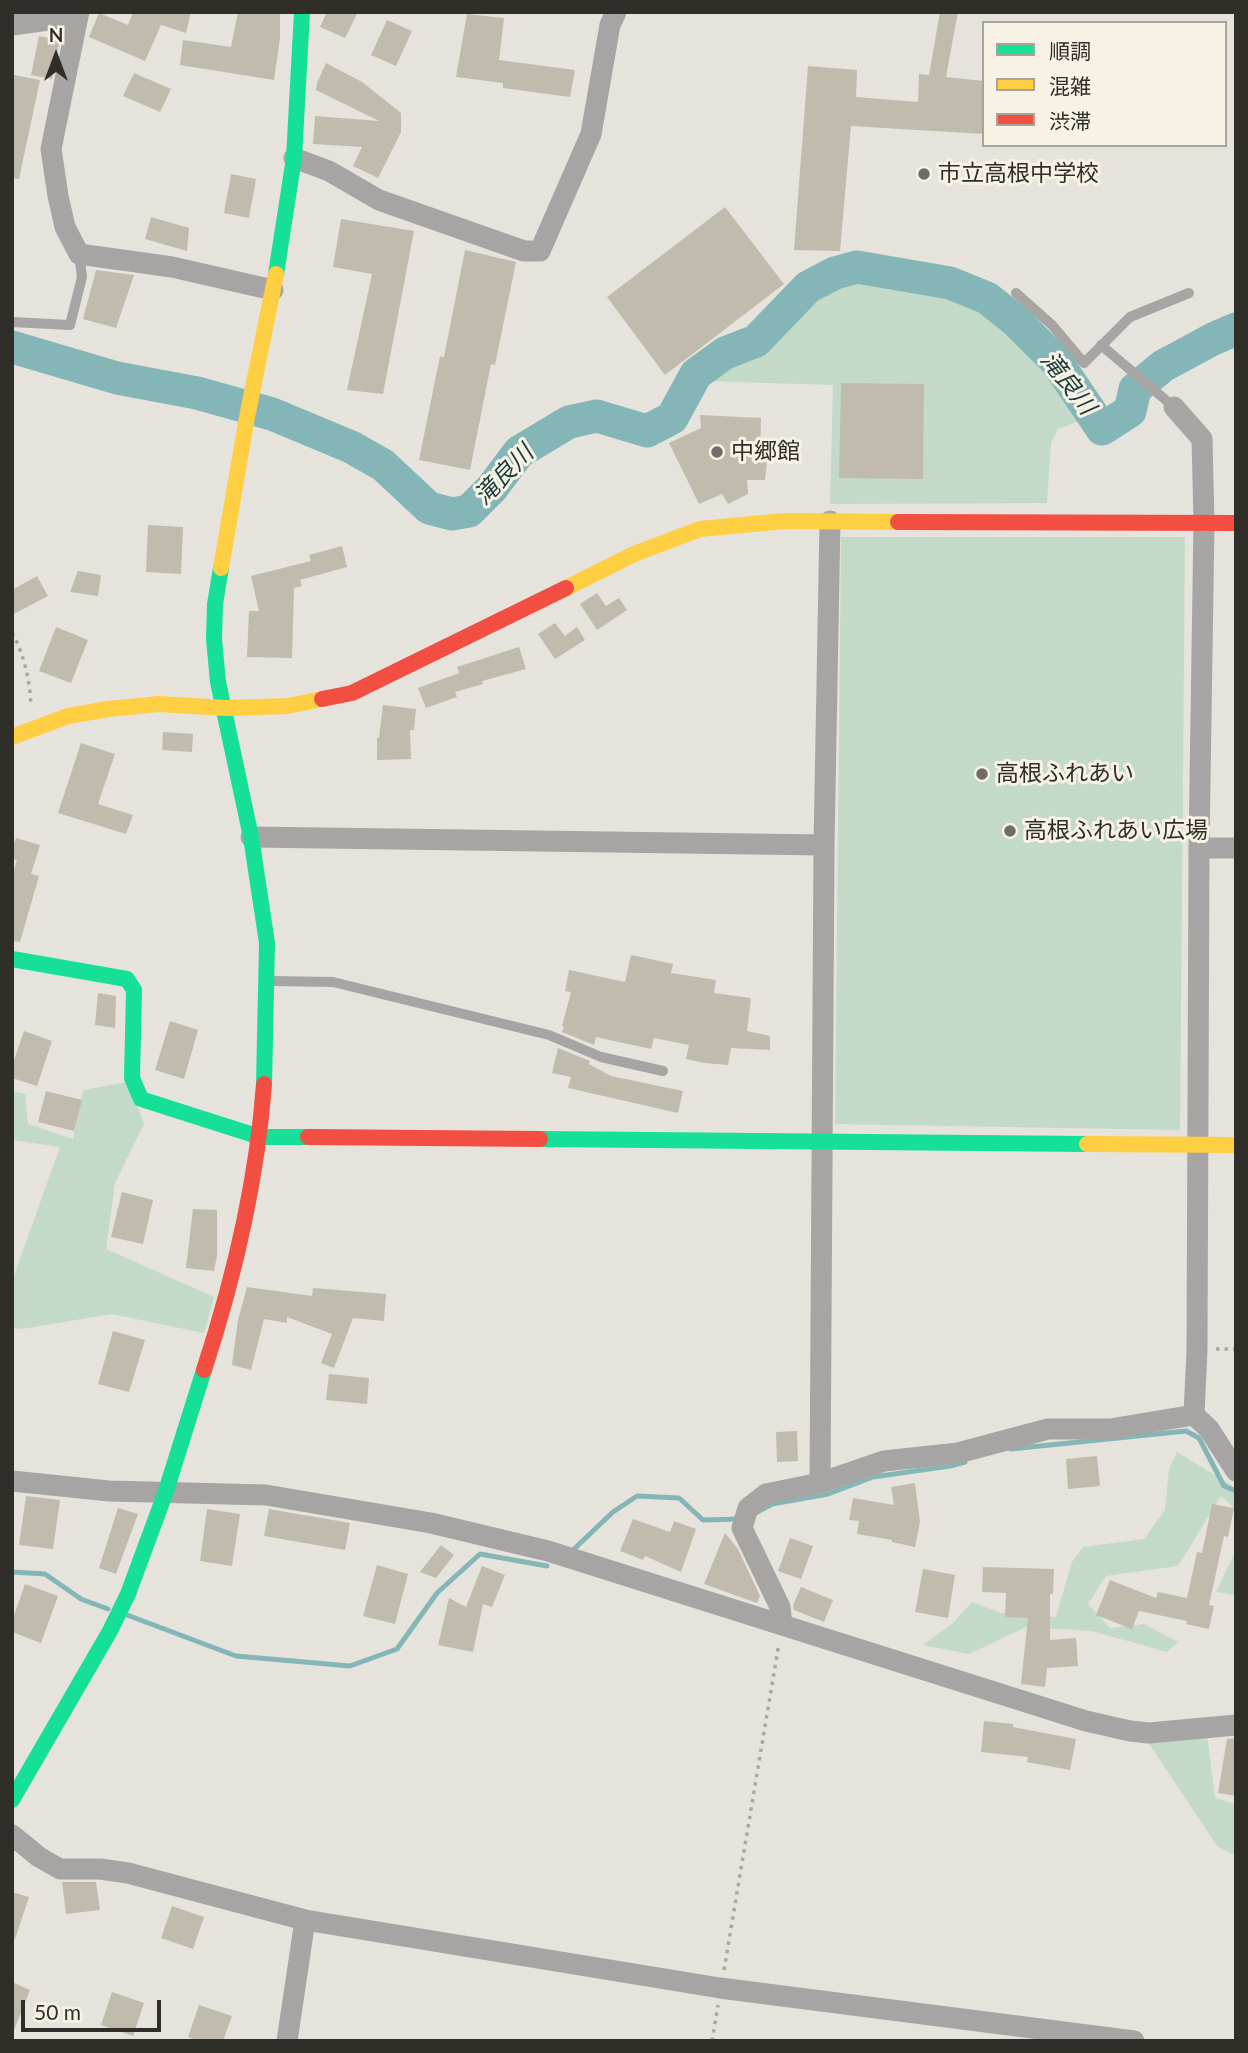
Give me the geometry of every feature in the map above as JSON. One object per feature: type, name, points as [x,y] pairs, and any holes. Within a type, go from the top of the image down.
[{"type":"street","points":[[12,1800],[110,1631],[128,1594],[165,1494],[213,1343],[232,1274],[260,1137],[266,1053],[267,943],[251,837],[218,682],[215,604],[252,388],[273,290],[294,158],[302,12]]},
{"type":"street","points":[[294,158],[329,171],[379,200],[524,251],[540,251],[591,134],[610,25],[615,12]]},
{"type":"street","points":[[12,26],[79,14],[51,149],[65,227],[79,254],[172,267],[273,290]]},
{"type":"street","points":[[1174,407],[1202,439],[1204,522],[1199,848],[1197,1350],[1194,1415],[1209,1429],[1236,1471]]},
{"type":"street","points":[[820,1483],[824,845],[830,521]]},
{"type":"street","points":[[12,737],[68,716],[108,709],[159,705],[225,708],[288,706],[352,693],[634,554],[700,530],[758,523],[830,521],[1236,523]]},
{"type":"street","points":[[251,837],[824,845]]},
{"type":"street","points":[[1199,848],[1236,848]]},
{"type":"street","points":[[12,959],[127,979],[134,990],[132,1078],[141,1099],[260,1137],[1236,1145]]},
{"type":"street","points":[[782,1625],[780,1607],[745,1518],[766,1494],[820,1483],[884,1461],[958,1453],[1048,1429],[1110,1429],[1194,1415]]},
{"type":"street","points":[[12,1481],[165,1494],[266,1495],[431,1523],[548,1551],[1086,1721],[1149,1733],[1236,1725]]},
{"type":"street","points":[[12,1835],[39,1857],[60,1869],[100,1869],[128,1873],[305,1920],[720,1988],[1134,2041]]},
{"type":"street","points":[[286,2041],[305,1920]]},
{"type":"lane","points":[[12,322],[70,325],[82,277],[79,254]]},
{"type":"lane","points":[[1016,293],[1052,325],[1084,363],[1130,317],[1189,293]]},
{"type":"lane","points":[[1101,345],[1174,407]]},
{"type":"lane","points":[[267,981],[334,982],[549,1035],[601,1057],[663,1071]]},
{"type":"path","points":[[12,633],[18,642],[30,689],[31,729]]},
{"type":"path","points":[[712,2041],[782,1625]]},
{"type":"green space","points":[[857,281],[931,291],[975,305],[1016,329],[1050,362],[1082,420],[1058,429],[1051,443],[1047,503],[830,504],[833,385],[703,381],[738,364],[769,344],[804,308],[836,285]]},
{"type":"green space","name":"高根ふれあい広場","points":[[841,537],[1185,537],[1180,1130],[835,1124]]},
{"type":"green space","points":[[128,1082],[144,1124],[115,1183],[106,1249],[214,1297],[204,1333],[111,1314],[22,1329],[12,1328],[12,1281],[60,1147],[12,1140],[12,1091],[25,1094],[28,1124],[73,1139],[83,1090]]},
{"type":"green space","points":[[1177,1452],[1236,1488],[1236,1510],[1221,1496],[1178,1566],[1106,1576],[1088,1604],[1110,1628],[1144,1624],[1178,1642],[1167,1652],[1092,1631],[1026,1627],[969,1654],[923,1645],[952,1624],[972,1602],[1001,1613],[1056,1617],[1072,1562],[1083,1547],[1144,1539],[1165,1510],[1169,1469]]},
{"type":"green space","points":[[1236,1550],[1236,1595],[1216,1592]]},
{"type":"green space","points":[[1207,1735],[1215,1798],[1236,1804],[1236,1855],[1217,1846],[1148,1742]]},
{"type":"building","points":[[133,12],[191,12],[186,33],[161,25],[145,61],[89,37],[99,13],[128,25]]},
{"type":"building","points":[[238,12],[280,12],[280,38],[274,80],[180,65],[183,40],[231,47]]},
{"type":"building","points":[[327,12],[358,12],[345,38],[320,27]]},
{"type":"building","points":[[940,12],[958,12],[946,77],[982,81],[982,134],[851,126],[840,251],[794,250],[808,66],[857,70],[856,97],[918,102],[919,74],[929,75]]},
{"type":"building","points":[[467,14],[504,18],[499,60],[575,70],[570,97],[503,88],[503,83],[456,77]]},
{"type":"building","points":[[387,20],[412,31],[396,66],[371,55]]},
{"type":"building","points":[[39,36],[60,40],[52,79],[31,75]]},
{"type":"building","points":[[326,63],[362,82],[401,113],[401,132],[378,178],[353,166],[362,147],[313,144],[315,116],[379,121],[316,90]]},
{"type":"building","points":[[134,73],[171,89],[160,112],[123,96]]},
{"type":"building","points":[[14,75],[40,80],[19,179],[12,178]]},
{"type":"building","points":[[231,174],[256,179],[249,218],[224,213]]},
{"type":"building","points":[[725,207],[784,284],[665,375],[607,297]]},
{"type":"building","points":[[151,217],[189,228],[187,251],[145,239]]},
{"type":"building","points":[[341,219],[414,231],[383,394],[347,390],[372,274],[333,267]]},
{"type":"building","points":[[465,250],[516,262],[495,365],[491,364],[470,470],[419,460],[440,356],[444,357]]},
{"type":"building","points":[[96,270],[134,275],[116,328],[83,319]]},
{"type":"building","points":[[841,383],[924,384],[923,479],[839,478]]},
{"type":"building","name":"中郷館","points":[[700,415],[761,418],[760,461],[767,462],[765,480],[747,480],[748,494],[728,504],[722,494],[699,504],[669,443],[701,428]]},
{"type":"building","points":[[148,525],[183,527],[181,574],[146,572]]},
{"type":"building","points":[[342,546],[347,567],[300,580],[302,586],[294,588],[292,658],[247,657],[249,611],[259,611],[251,576],[311,561],[309,555]]},
{"type":"building","points":[[78,571],[101,575],[98,596],[70,592]]},
{"type":"building","points":[[37,576],[48,596],[12,615],[12,590]]},
{"type":"building","points":[[597,593],[606,606],[619,598],[627,610],[597,630],[580,604]]},
{"type":"building","points":[[555,623],[565,636],[577,627],[585,640],[555,659],[538,634]]},
{"type":"building","points":[[56,627],[88,640],[71,683],[39,671]]},
{"type":"building","points":[[519,647],[526,669],[482,681],[483,684],[455,692],[457,697],[426,708],[418,688],[459,673],[457,667]]},
{"type":"building","points":[[383,705],[416,709],[414,730],[410,730],[411,759],[377,760],[377,738]]},
{"type":"building","points":[[163,732],[193,734],[192,752],[162,750]]},
{"type":"building","points":[[81,743],[115,754],[98,804],[133,815],[126,834],[58,813]]},
{"type":"building","points":[[16,838],[40,845],[31,874],[39,876],[20,942],[12,941],[12,876],[17,860],[12,859],[12,849]]},
{"type":"building","points":[[631,955],[673,964],[671,973],[716,980],[714,993],[751,998],[747,1031],[770,1036],[770,1050],[731,1048],[728,1065],[704,1063],[686,1059],[689,1045],[654,1038],[651,1049],[596,1037],[594,1045],[562,1032],[571,992],[565,991],[569,970],[625,982]]},
{"type":"building","points":[[98,993],[116,996],[115,1028],[95,1025]]},
{"type":"building","points":[[170,1021],[198,1030],[184,1079],[155,1070]]},
{"type":"building","points":[[24,1031],[52,1041],[37,1086],[12,1078],[12,1066]]},
{"type":"building","points":[[558,1048],[590,1061],[589,1064],[611,1076],[683,1091],[678,1113],[568,1088],[571,1077],[552,1073]]},
{"type":"building","points":[[46,1091],[82,1100],[74,1131],[38,1122]]},
{"type":"building","points":[[122,1192],[153,1200],[143,1244],[111,1237]]},
{"type":"building","points":[[193,1209],[217,1210],[217,1256],[214,1271],[186,1268]]},
{"type":"building","points":[[247,1287],[312,1296],[313,1288],[386,1294],[384,1321],[353,1318],[334,1368],[321,1363],[332,1334],[287,1317],[287,1323],[264,1319],[251,1370],[232,1365],[238,1320]]},
{"type":"building","points":[[113,1331],[145,1340],[129,1392],[98,1384]]},
{"type":"building","points":[[329,1374],[369,1378],[367,1404],[326,1400]]},
{"type":"building","points":[[797,1431],[798,1461],[777,1462],[776,1432]]},
{"type":"building","points":[[1097,1456],[1100,1486],[1068,1489],[1066,1459]]},
{"type":"building","points":[[915,1483],[920,1522],[915,1547],[857,1534],[859,1521],[849,1520],[853,1498],[894,1505],[891,1487]]},
{"type":"building","points":[[26,1496],[60,1500],[53,1549],[19,1545]]},
{"type":"building","points":[[1212,1504],[1234,1508],[1228,1537],[1224,1536],[1209,1605],[1214,1606],[1209,1629],[1186,1624],[1187,1621],[1139,1611],[1132,1629],[1096,1615],[1110,1580],[1156,1598],[1158,1592],[1187,1598],[1197,1552],[1202,1553]]},
{"type":"building","points":[[118,1508],[138,1514],[116,1574],[99,1568]]},
{"type":"building","points":[[207,1509],[240,1514],[232,1566],[200,1561]]},
{"type":"building","points":[[269,1509],[350,1523],[345,1550],[264,1536]]},
{"type":"building","points":[[633,1519],[670,1532],[674,1521],[696,1529],[681,1572],[645,1556],[643,1560],[620,1551]]},
{"type":"building","points":[[725,1533],[738,1549],[760,1596],[757,1603],[704,1584]]},
{"type":"building","points":[[790,1538],[813,1546],[801,1579],[778,1571]]},
{"type":"building","points":[[441,1545],[454,1555],[436,1578],[420,1572]]},
{"type":"building","points":[[377,1565],[408,1574],[395,1624],[363,1616]]},
{"type":"building","points":[[482,1566],[505,1575],[492,1607],[483,1604],[473,1652],[438,1645],[449,1598],[466,1607]]},
{"type":"building","points":[[983,1567],[1054,1569],[1053,1594],[1050,1594],[1050,1640],[1076,1638],[1078,1666],[1047,1668],[1045,1687],[1021,1684],[1028,1618],[1005,1617],[1006,1593],[982,1592]]},
{"type":"building","points":[[923,1569],[955,1575],[948,1618],[915,1612]]},
{"type":"building","points":[[25,1584],[58,1596],[41,1643],[12,1632],[12,1621]]},
{"type":"building","points":[[801,1587],[833,1600],[824,1622],[794,1610],[793,1605]]},
{"type":"building","points":[[984,1721],[1013,1724],[1013,1727],[1076,1739],[1070,1770],[1027,1762],[1028,1757],[981,1752]]},
{"type":"building","points":[[1236,1738],[1236,1796],[1218,1793],[1227,1739]]},
{"type":"building","points":[[62,1882],[96,1882],[100,1910],[66,1914]]},
{"type":"building","points":[[12,1892],[29,1897],[15,1939],[12,1939]]},
{"type":"building","points":[[172,1906],[204,1917],[193,1949],[161,1938]]},
{"type":"building","points":[[12,1982],[30,1990],[13,2033],[12,2033]]},
{"type":"building","points":[[112,1992],[144,2003],[133,2036],[101,2025]]},
{"type":"building","points":[[199,2005],[232,2016],[223,2041],[198,2041],[188,2037]]},
{"type":"waterway","name":"滝良川","points":[[12,347],[117,378],[197,393],[272,414],[351,447],[383,465],[429,508],[452,514],[469,511],[492,488],[519,452],[569,422],[597,416],[647,431],[672,418],[696,374],[725,353],[756,341],[808,287],[835,273],[857,267],[950,283],[987,298],[1016,321],[1056,361],[1102,429],[1130,411],[1135,389],[1163,366],[1236,329]]},
{"type":"waterway","points":[[1011,1449],[1186,1431],[1199,1438],[1224,1486],[1236,1491]]},
{"type":"waterway","points":[[752,1515],[772,1504],[828,1494],[873,1477],[965,1462]]},
{"type":"waterway","points":[[574,1549],[613,1512],[637,1496],[679,1498],[703,1520],[739,1519]]},
{"type":"waterway","points":[[127,1615],[236,1656],[350,1666],[397,1649],[437,1593],[480,1554],[547,1566]]},
{"type":"waterway","points":[[12,1572],[45,1574],[81,1599],[108,1609]]},
{"type":"traffic: fast","points":[[276,274],[294,158],[302,12]]},
{"type":"traffic: fast","points":[[221,568],[215,604],[214,639],[218,682],[251,837],[267,943],[264,1084]]},
{"type":"traffic: fast","points":[[12,959],[127,979],[134,990],[132,1078],[141,1099],[260,1137],[308,1137]]},
{"type":"traffic: fast","points":[[540,1139],[1087,1144]]},
{"type":"traffic: fast","points":[[12,1800],[110,1631],[128,1594],[165,1494],[204,1370]]},
{"type":"traffic: slow","points":[[221,568],[247,417],[276,274]]},
{"type":"traffic: slow","points":[[566,588],[634,554],[700,529],[784,521],[898,522]]},
{"type":"traffic: slow","points":[[12,737],[68,716],[108,709],[159,704],[225,708],[288,706],[322,699]]},
{"type":"traffic: slow","points":[[1087,1144],[1236,1145]]},
{"type":"traffic: jam","points":[[898,522],[1236,523]]},
{"type":"traffic: jam","points":[[322,699],[352,693],[566,588]]},
{"type":"traffic: jam","points":[[204,1370],[243,1229],[256,1157],[264,1084]]},
{"type":"traffic: jam","points":[[308,1137],[540,1139]]},
{"type":"place","name":"市立高根中学校","points":[[924,174]]},
{"type":"place","name":"中郷館","points":[[717,452]]},
{"type":"place","name":"高根ふれあい","points":[[982,774]]},
{"type":"place","name":"高根ふれあい広場","points":[[1010,831]]}]
